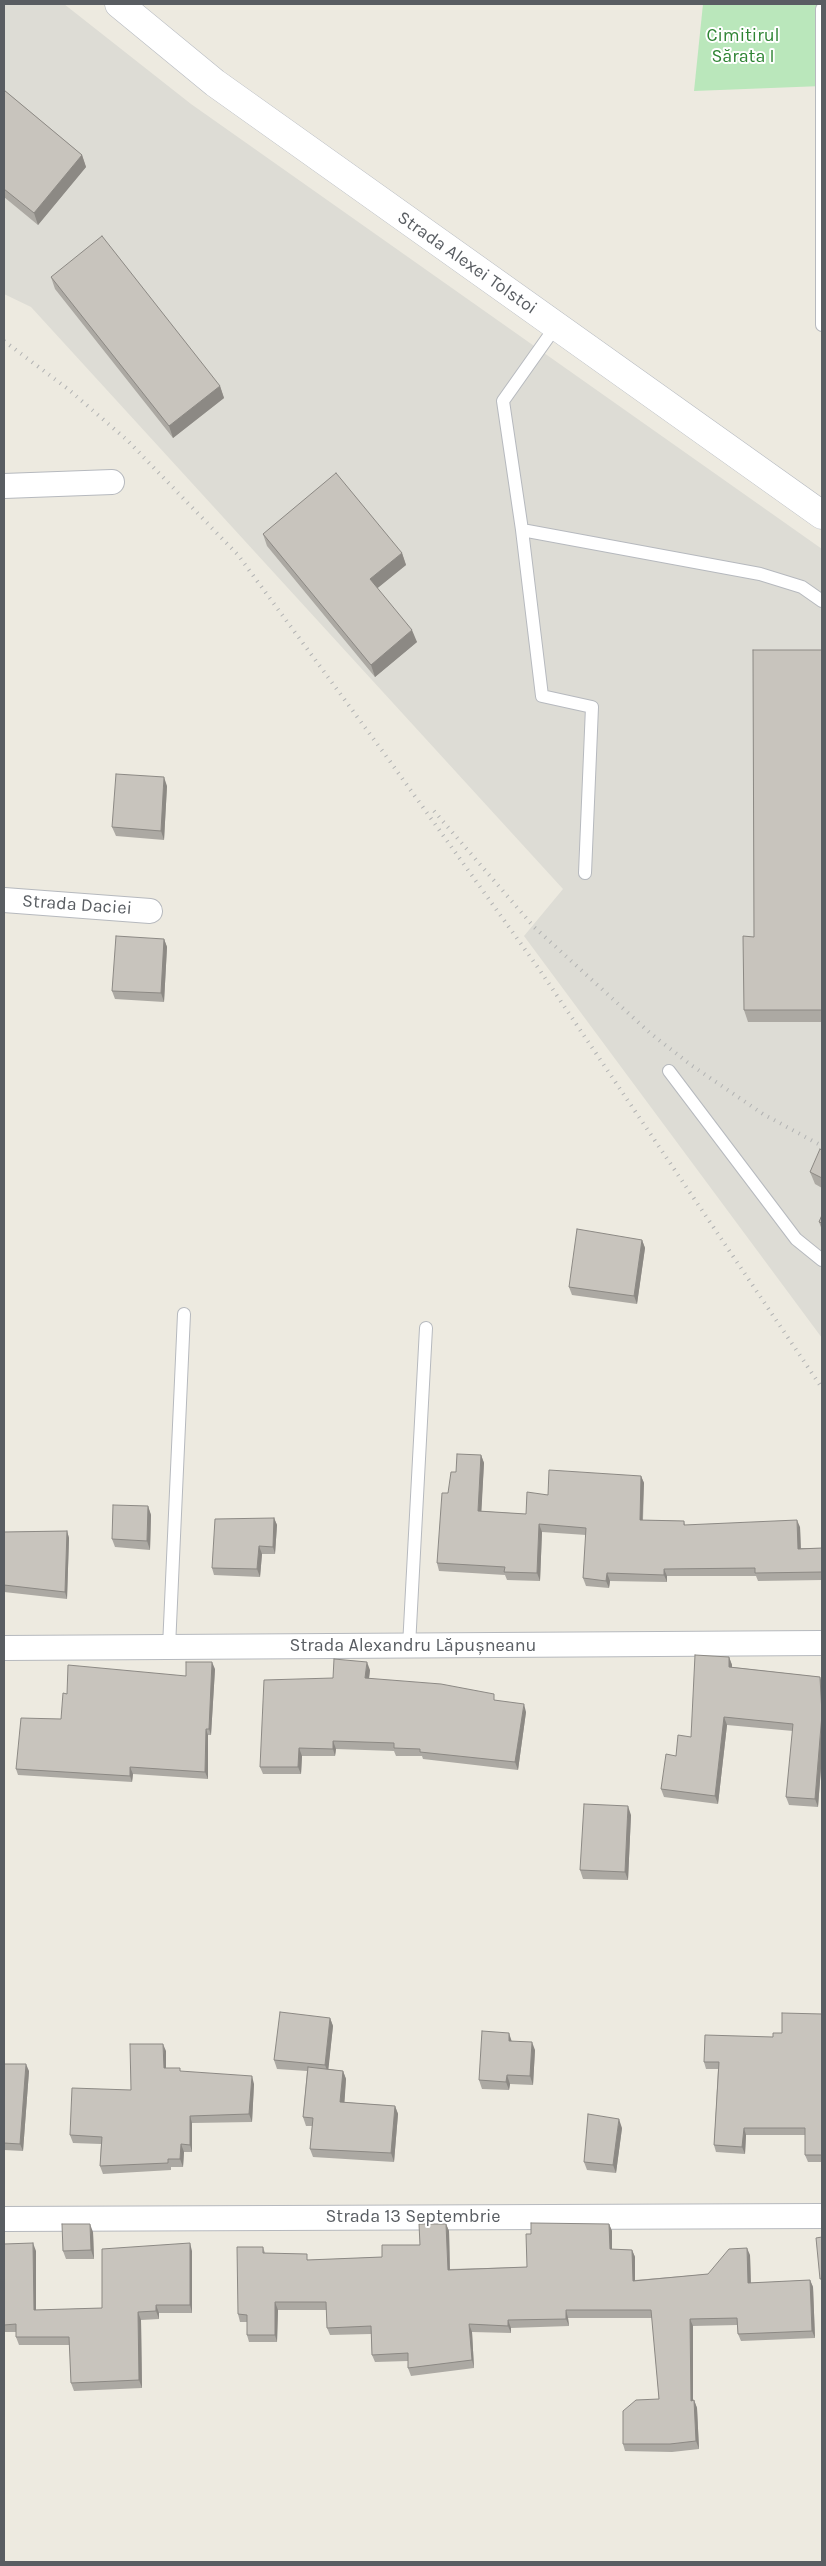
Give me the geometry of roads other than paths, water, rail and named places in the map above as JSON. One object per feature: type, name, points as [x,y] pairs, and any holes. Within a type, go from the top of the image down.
[{"type":"main road","name":"Strada Alexei Tolstoi","points":[[119,4],[215,83],[822,514]]},
{"type":"street","points":[[4,486],[112,482]]},
{"type":"street","name":"Strada Daciei","points":[[4,900],[150,911]]},
{"type":"street","name":"Strada Alexandru Lăpușneanu","points":[[4,1648],[822,1643]]},
{"type":"street","name":"Strada 13 Septembrie","points":[[4,2219],[822,2216]]},
{"type":"lane","points":[[822,9],[822,325]]},
{"type":"lane","points":[[556,326],[503,401],[522,530],[542,696],[592,707],[585,873]]},
{"type":"lane","points":[[522,530],[760,574],[802,587],[822,601]]},
{"type":"lane","points":[[669,1071],[796,1239],[822,1260]]},
{"type":"lane","points":[[169,1647],[184,1314]]},
{"type":"lane","points":[[409,1646],[426,1328]]},
{"type":"railway","points":[[4,341],[68,389],[127,440],[238,555],[389,760],[539,969],[822,1388]]},
{"type":"railway","points":[[434,811],[534,927],[650,1033],[691,1065],[763,1114],[822,1146]]},
{"type":"park label","name":"Cimitirul Sărata I","points":[[743,46]]}]
